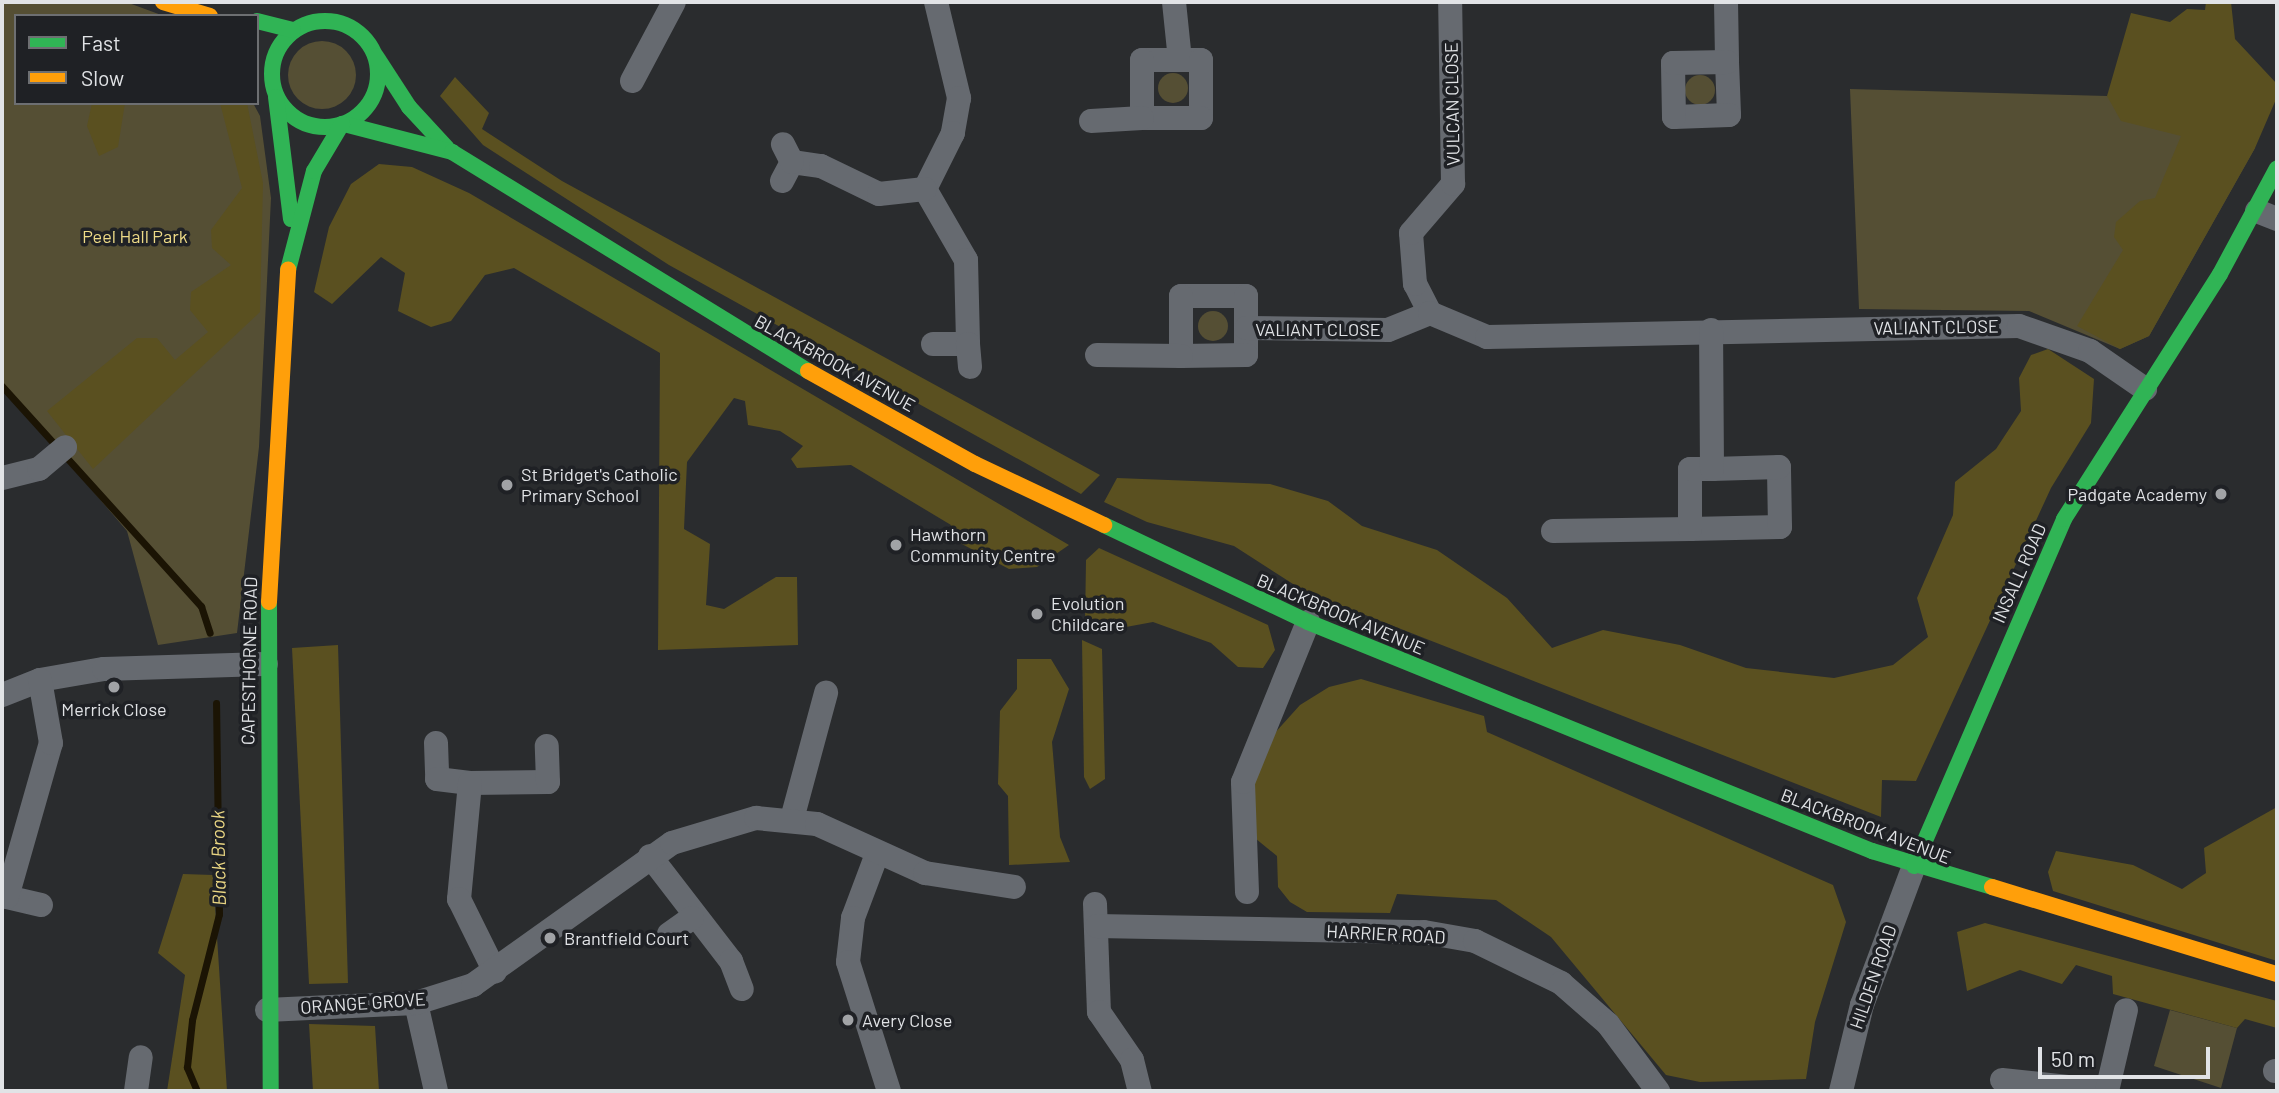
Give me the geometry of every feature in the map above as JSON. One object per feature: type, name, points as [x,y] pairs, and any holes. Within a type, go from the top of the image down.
[{"type":"street","points":[[163,2],[194,14]]},
{"type":"street","points":[[275,94],[275,54],[313,2]]},
{"type":"street","points":[[632,81],[674,2]]},
{"type":"street","points":[[925,190],[953,133],[959,98],[936,2]]},
{"type":"street","points":[[1174,2],[1180,60]]},
{"type":"street","name":"VULCAN CLOSE","points":[[1430,313],[1415,284],[1411,233],[1453,184],[1450,2]]},
{"type":"street","points":[[1726,2],[1727,62]]},
{"type":"street","points":[[259,74],[275,94],[311,126],[343,124],[373,96],[374,53],[357,14]]},
{"type":"street","points":[[259,21],[295,30],[339,22],[374,53]]},
{"type":"street","name":"BLACKBROOK AVENUE","points":[[374,53],[409,107],[452,152],[745,336],[1105,530],[1308,622],[1914,866],[2277,974]]},
{"type":"street","points":[[1091,121],[1201,118],[1201,60],[1142,60],[1142,118]]},
{"type":"street","name":"CAPESTHORNE ROAD","points":[[275,94],[293,232]]},
{"type":"street","name":"BLACKBROOK AVENUE","points":[[343,124],[452,152]]},
{"type":"street","name":"CAPESTHORNE ROAD","points":[[271,1091],[267,1010],[266,664],[279,331],[293,232],[314,171],[343,124]]},
{"type":"street","points":[[786,162],[821,166],[879,194],[925,190]]},
{"type":"street","name":"INSALL ROAD","points":[[1914,866],[2064,519],[2146,389],[2267,215],[2277,168]]},
{"type":"street","points":[[925,190],[963,249],[969,355],[933,344]]},
{"type":"street","points":[[1097,355],[1181,356],[1246,355],[1246,296],[1181,296],[1181,356]]},
{"type":"street","name":"VALIANT CLOSE","points":[[1246,328],[1388,330],[1430,313],[1487,337],[1710,330],[2038,328],[2090,351],[2146,389]]},
{"type":"street","points":[[1710,330],[1712,469]]},
{"type":"street","points":[[2,478],[39,469],[65,447]]},
{"type":"street","points":[[1553,531],[1690,529],[1780,527],[1779,467],[1690,469],[1690,529]]},
{"type":"street","points":[[1247,892],[1242,782],[1308,622]]},
{"type":"street","points":[[2,695],[40,680],[104,669],[266,664]]},
{"type":"street","points":[[40,680],[51,743],[4,896],[41,905]]},
{"type":"street","points":[[792,819],[826,693]]},
{"type":"street","points":[[436,743],[437,779],[470,783],[548,782],[548,746]]},
{"type":"street","points":[[470,783],[459,899],[495,972]]},
{"type":"street","name":"ORANGE GROVE","points":[[267,1010],[416,1003],[495,972],[650,856],[726,823],[792,819],[817,824],[877,854],[949,879],[1014,887]]},
{"type":"street","points":[[877,854],[853,918],[848,962],[889,1091]]},
{"type":"street","points":[[650,856],[692,918],[731,961],[742,989]]},
{"type":"street","name":"HILDEN ROAD","points":[[1841,1091],[1862,1005],[1914,866]]},
{"type":"street","name":"HARRIER ROAD","points":[[1140,1091],[1132,1060],[1099,1012],[1096,915],[1424,932],[1475,942],[1561,983],[1608,1024],[1658,1091]]},
{"type":"street","points":[[669,934],[692,918]]},
{"type":"street","points":[[416,1003],[436,1091]]},
{"type":"street","points":[[2002,1080],[2107,1091],[2126,1010]]},
{"type":"street","points":[[136,1091],[141,1057]]},
{"type":"green space","name":"Peel Hall Park","points":[[2,2],[126,2],[159,14],[14,14],[14,105],[254,105],[260,116],[271,198],[259,447],[237,633],[158,645],[127,531],[2,385]]},
{"type":"green space","points":[[322,41],[335,44],[346,51],[353,62],[356,75],[353,88],[346,99],[335,106],[322,109],[309,106],[298,99],[291,88],[288,75],[291,62],[298,51],[309,44]]},
{"type":"green space","points":[[1173,73],[1184,77],[1188,88],[1184,99],[1173,103],[1162,99],[1158,88],[1162,77]]},
{"type":"green space","points":[[1700,75],[1711,79],[1715,90],[1711,101],[1700,105],[1689,101],[1685,90],[1689,79]]},
{"type":"green space","points":[[1850,89],[2107,96],[2255,148],[2149,336],[2120,349],[2029,311],[1859,309]]},
{"type":"green space","points":[[1213,311],[1224,315],[1228,326],[1224,337],[1213,341],[1202,337],[1198,326],[1202,315]]},
{"type":"green space","points":[[2170,1010],[2237,1028],[2221,1088],[2154,1066]]},
{"type":"shaded area","points":[[2206,2],[2231,2],[2235,39],[2277,84],[2277,97],[2255,148],[2149,336],[2120,349],[2077,326],[2123,250],[2114,237],[2116,222],[2140,201],[2155,198],[2181,136],[2121,121],[2107,96],[2131,13],[2170,22],[2187,9],[2205,10]]},
{"type":"shaded area","points":[[455,77],[489,113],[482,129],[562,181],[1100,475],[1081,494],[669,265],[483,145],[440,96]]},
{"type":"shaded area","points":[[92,105],[125,105],[118,147],[99,156],[87,126]]},
{"type":"shaded area","points":[[221,105],[247,105],[263,183],[260,312],[93,469],[47,411],[137,338],[157,338],[175,360],[208,332],[190,310],[191,292],[231,265],[212,248],[211,230],[242,188]]},
{"type":"shaded area","points":[[379,164],[412,167],[469,193],[1069,545],[1037,567],[1009,569],[945,535],[951,525],[851,465],[797,468],[791,459],[803,446],[780,431],[748,425],[745,401],[734,398],[687,462],[684,529],[710,544],[706,605],[724,609],[776,577],[797,577],[798,645],[658,650],[660,353],[514,268],[485,275],[451,321],[431,327],[398,311],[405,273],[381,257],[332,304],[314,292],[329,227],[351,184]]},
{"type":"shaded area","points":[[2048,349],[2094,379],[2091,423],[2051,488],[1916,781],[1882,780],[1881,817],[1304,591],[1234,546],[1147,522],[1104,502],[1117,478],[1270,484],[1328,501],[1362,526],[1437,550],[1507,598],[1552,648],[1603,630],[1680,645],[1746,668],[1834,678],[1893,665],[1928,637],[1917,598],[1953,515],[1955,482],[1996,449],[2021,411],[2019,378],[2031,355]]},
{"type":"shaded area","points":[[1099,548],[1268,625],[1275,650],[1263,668],[1238,667],[1211,643],[1153,622],[1099,632],[1085,624],[1086,560]]},
{"type":"shaded area","points":[[1082,640],[1102,649],[1105,779],[1090,789],[1084,777]]},
{"type":"shaded area","points":[[338,645],[348,983],[309,984],[292,648]]},
{"type":"shaded area","points":[[1017,659],[1051,659],[1069,689],[1052,742],[1060,837],[1070,862],[1009,865],[1008,796],[998,784],[1000,711],[1017,689]]},
{"type":"shaded area","points":[[1361,679],[1484,716],[1487,732],[1833,885],[1846,922],[1815,1022],[1806,1079],[1700,1082],[1666,1075],[1551,937],[1496,900],[1397,894],[1390,913],[1307,912],[1290,902],[1278,887],[1277,856],[1250,834],[1250,786],[1273,735],[1300,705],[1329,687]]},
{"type":"shaded area","points":[[2277,807],[2277,961],[2053,891],[2048,872],[2056,851],[2133,865],[2182,889],[2206,873],[2204,848]]},
{"type":"shaded area","points":[[183,874],[213,875],[227,1091],[167,1091],[185,975],[158,953]]},
{"type":"shaded area","points":[[1985,923],[2277,1001],[2277,1028],[2245,1019],[2237,1028],[2113,994],[2112,976],[2076,965],[2062,984],[2020,970],[1967,991],[1957,932]]},
{"type":"shaded area","points":[[309,1024],[375,1026],[379,1091],[313,1091]]},
{"type":"waterway","name":"Black Brook","points":[[2,386],[201,606],[210,633]]},
{"type":"waterway","name":"Black Brook","points":[[197,1091],[187,1067],[192,1020],[219,914],[216,703]]},
{"type":"traffic: fast","points":[[325,21],[345,25],[363,36],[374,54],[378,74],[374,94],[363,112],[345,123],[325,127],[305,123],[287,112],[276,94],[272,74],[276,54],[287,36],[305,25],[325,21]]},
{"type":"traffic: fast","points":[[259,22],[293,30]]},
{"type":"traffic: fast","points":[[376,56],[409,107],[447,148]]},
{"type":"traffic: fast","points":[[276,97],[291,219]]},
{"type":"traffic: fast","points":[[288,270],[314,171],[342,124]]},
{"type":"traffic: fast","points":[[344,124],[452,152],[808,371]]},
{"type":"traffic: fast","points":[[1914,866],[2064,519],[2220,274],[2277,168]]},
{"type":"traffic: fast","points":[[1104,525],[1308,622],[1872,851],[1992,887]]},
{"type":"traffic: fast","points":[[269,602],[271,1091]]},
{"type":"traffic: slow","points":[[163,2],[203,14]]},
{"type":"traffic: slow","points":[[269,602],[288,270]]},
{"type":"traffic: slow","points":[[808,371],[975,464],[1104,525]]},
{"type":"traffic: slow","points":[[1992,887],[2277,974]]},
{"type":"place","name":"St Bridget's Catholic Primary School","points":[[507,485]]},
{"type":"place","name":"Padgate Academy","points":[[2221,494]]},
{"type":"place","name":"Hawthorn Community Centre","points":[[896,545]]},
{"type":"place","name":"Evolution Childcare","points":[[1037,614]]},
{"type":"place","name":"Merrick Close","points":[[114,687]]},
{"type":"place","name":"Brantfield Court","points":[[550,938]]},
{"type":"place","name":"Avery Close","points":[[848,1020]]}]
